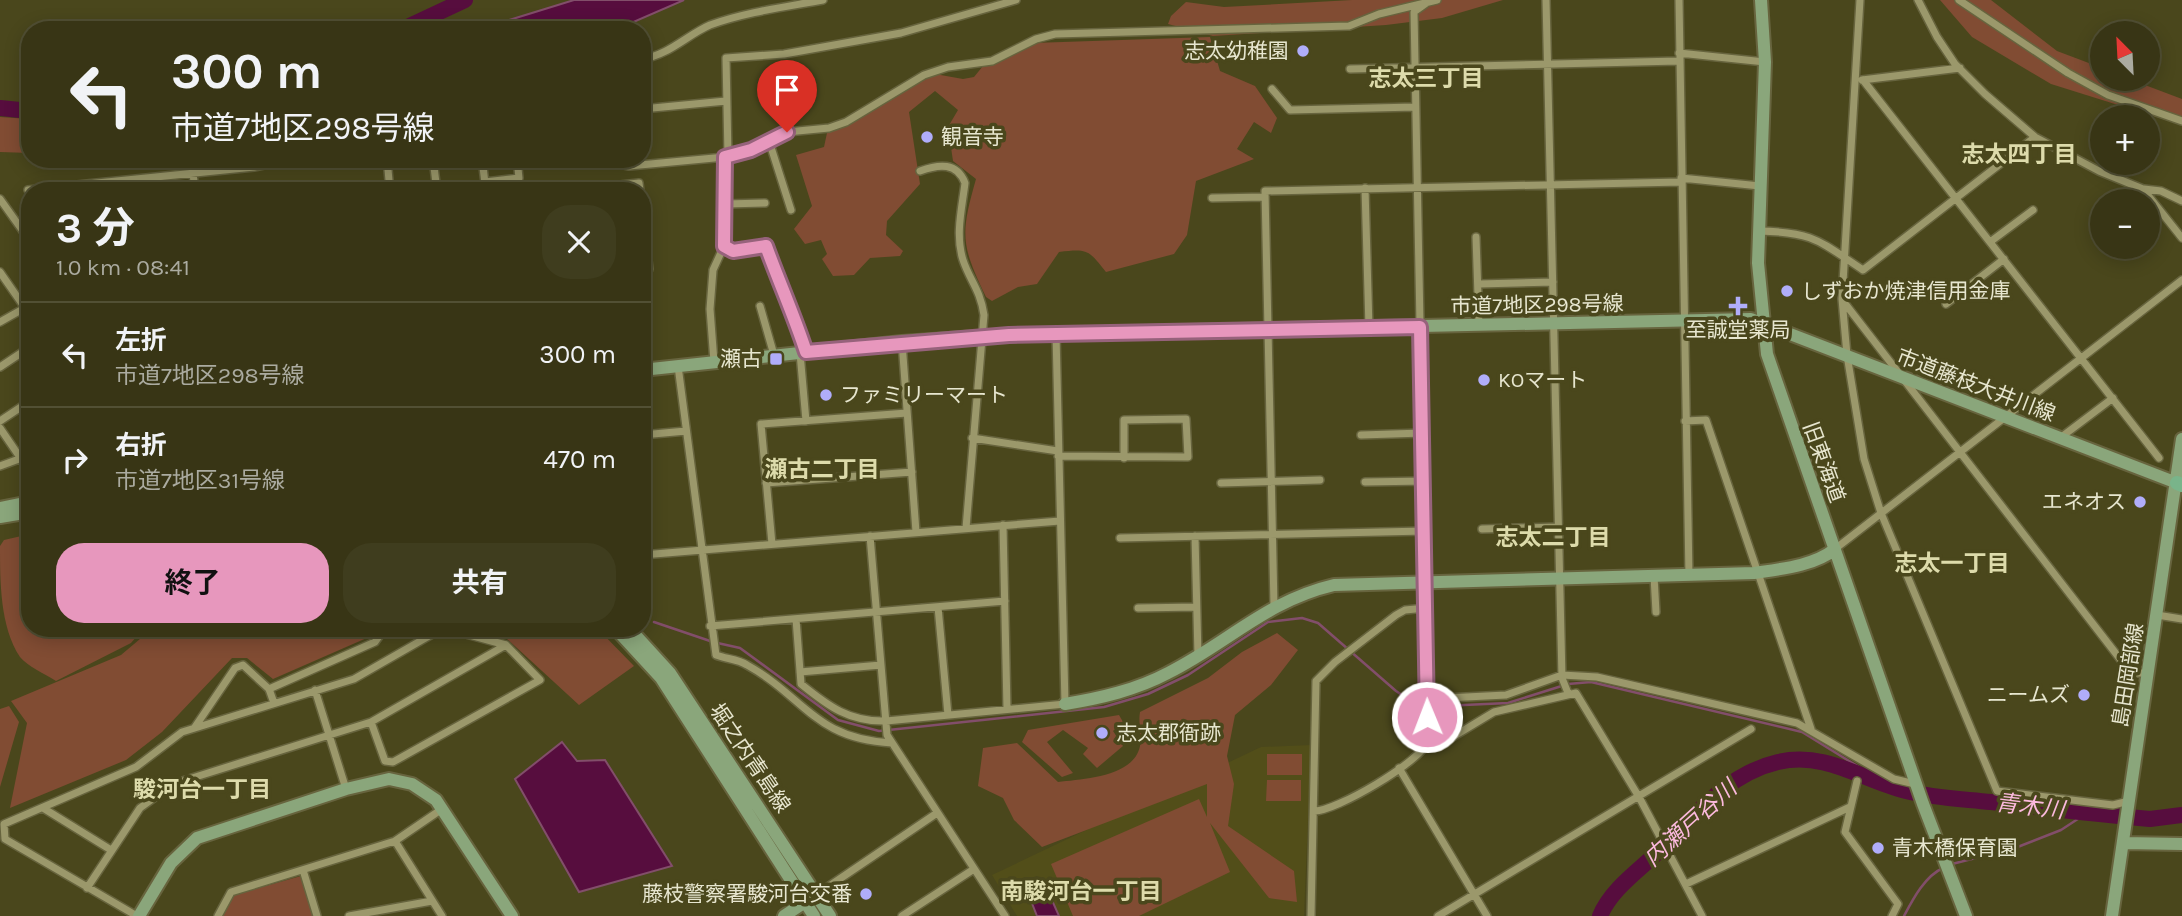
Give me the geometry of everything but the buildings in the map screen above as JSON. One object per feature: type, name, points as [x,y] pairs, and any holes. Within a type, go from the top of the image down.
[{"type":"street","points":[[651,56],[680,45],[706,27],[730,19],[823,0]]},
{"type":"street","points":[[713,362],[710,309],[713,270],[724,246],[726,204],[726,58],[784,54],[901,33],[1016,0]]},
{"type":"street","points":[[1546,0],[1550,62],[1562,677],[1568,693]]},
{"type":"street","points":[[1679,0],[1689,576]]},
{"type":"street","name":"旧東海道","points":[[1761,0],[1765,62],[1759,231],[1761,322],[1774,378],[1923,804],[1966,916]]},
{"type":"street","points":[[1860,0],[1859,80],[1843,257],[1842,299],[1847,355],[1864,460],[1881,513],[1997,791],[2113,805],[2129,803]]},
{"type":"street","points":[[1918,0],[1937,37],[1960,68],[2035,137],[2099,171],[2143,189]]},
{"type":"street","points":[[1959,0],[2068,73],[2108,95],[2182,121]]},
{"type":"street","points":[[1314,811],[1330,810],[1421,755],[1428,742],[1414,12],[1432,1]]},
{"type":"street","points":[[651,164],[727,156],[751,150],[801,129],[829,128],[846,122],[924,75],[948,67],[992,61],[1036,39],[1055,34],[1349,26],[1379,14],[1432,1]]},
{"type":"street","points":[[1350,69],[1678,57],[1765,62]]},
{"type":"street","points":[[1859,80],[1960,68]]},
{"type":"street","points":[[1859,80],[1956,198],[2159,458]]},
{"type":"street","points":[[1272,89],[1290,110],[1415,107]]},
{"type":"street","points":[[651,108],[726,101]]},
{"type":"street","points":[[1759,231],[1788,232],[1817,238],[1863,270],[2035,137]]},
{"type":"street","points":[[769,141],[791,210]]},
{"type":"street","points":[[920,171],[934,166],[950,165],[962,175],[965,184],[960,246],[963,260],[981,292],[984,315],[966,528]]},
{"type":"street","points":[[122,182],[229,168]]},
{"type":"street","points":[[504,182],[519,178],[518,168]]},
{"type":"street","points":[[193,173],[194,182]]},
{"type":"street","points":[[1274,606],[1265,191],[1681,180],[1760,186]]},
{"type":"street","points":[[1365,188],[1369,328]]},
{"type":"street","points":[[2160,191],[2182,201]]},
{"type":"street","points":[[1212,198],[1265,197]]},
{"type":"street","points":[[0,199],[21,228]]},
{"type":"street","points":[[726,204],[765,202]]},
{"type":"street","points":[[1990,242],[2033,210]]},
{"type":"street","points":[[2160,210],[2182,238]]},
{"type":"street","points":[[1475,237],[1479,325]]},
{"type":"street","points":[[724,246],[733,251],[766,246],[781,290],[792,306],[803,353],[806,421]]},
{"type":"street","points":[[1946,304],[2004,259]]},
{"type":"street","points":[[0,272],[21,299]]},
{"type":"street","points":[[796,618],[801,684],[830,708],[859,720],[886,722],[1065,704],[1123,692],[1169,673],[1274,606],[1334,584],[1757,573],[1813,560],[1835,549],[2182,280]]},
{"type":"street","points":[[1479,284],[1553,282]]},
{"type":"street","points":[[1842,299],[2124,664],[2136,673],[2148,673]]},
{"type":"street","points":[[760,306],[775,355]]},
{"type":"street","points":[[0,322],[21,310]]},
{"type":"street","name":"市道7地区298号線","points":[[651,369],[902,342],[981,337],[1554,323],[1761,322]]},
{"type":"street","name":"市道藤枝大井川線","points":[[1761,322],[2180,484]]},
{"type":"street","points":[[1056,334],[1065,704]]},
{"type":"street","points":[[902,342],[916,532]]},
{"type":"street","points":[[0,367],[21,353]]},
{"type":"street","points":[[678,366],[713,650],[716,655],[750,666],[824,725],[840,733],[892,743]]},
{"type":"street","points":[[2060,438],[2113,398]]},
{"type":"street","points":[[0,421],[21,407]]},
{"type":"street","points":[[772,544],[761,424],[907,413]]},
{"type":"street","points":[[972,438],[1058,453],[1124,458],[1188,457],[1186,419],[1124,420],[1124,458]]},
{"type":"street","points":[[1685,421],[1706,420],[1811,729]]},
{"type":"street","points":[[0,428],[21,459]]},
{"type":"street","points":[[651,434],[686,431]]},
{"type":"street","points":[[1361,435],[1423,433]]},
{"type":"street","name":"島田岡部線","points":[[2112,916],[2157,615],[2180,484],[2182,439]]},
{"type":"street","points":[[0,466],[21,460]]},
{"type":"street","points":[[766,483],[912,471]]},
{"type":"street","points":[[1221,482],[1320,480]]},
{"type":"street","points":[[1365,482],[1424,481]]},
{"type":"street","points":[[0,508],[21,504]]},
{"type":"street","points":[[0,517],[21,514]]},
{"type":"street","points":[[651,554],[1060,520]]},
{"type":"street","points":[[1003,525],[1007,709]]},
{"type":"street","points":[[1482,529],[1558,527]]},
{"type":"street","points":[[1120,538],[1425,531]]},
{"type":"street","points":[[870,536],[887,735],[1005,916]]},
{"type":"street","points":[[1195,536],[1198,656]]},
{"type":"street","points":[[1654,576],[1656,612]]},
{"type":"street","points":[[710,626],[1005,601]]},
{"type":"street","points":[[938,607],[948,715]]},
{"type":"street","points":[[1138,608],[1196,607]]},
{"type":"street","points":[[1311,916],[1316,681],[1396,615],[1405,610],[1426,608]]},
{"type":"street","points":[[2157,615],[2182,620]]},
{"type":"street","points":[[269,689],[375,642],[379,637]]},
{"type":"street","points":[[427,637],[354,679],[182,732],[136,767],[4,824],[5,839],[138,916],[171,863],[197,838],[376,780],[400,780],[428,793],[442,808],[512,916]]},
{"type":"street","points":[[371,722],[385,761],[393,762],[540,680],[506,645],[476,637]]},
{"type":"street","name":"堀之内青島線","points":[[623,637],[662,678],[811,899],[830,916]]},
{"type":"street","name":"堀之内青島線","points":[[637,637],[670,673],[811,899],[814,916]]},
{"type":"street","points":[[87,888],[140,808],[173,784],[371,722],[506,645]]},
{"type":"street","points":[[195,728],[235,668],[243,665],[269,689],[274,703]]},
{"type":"street","points":[[800,672],[881,665]]},
{"type":"street","points":[[1426,700],[1506,695],[1562,677],[1597,677],[1797,723],[1883,773],[1916,784]]},
{"type":"street","points":[[315,690],[346,789]]},
{"type":"street","points":[[1428,742],[1446,741],[1494,712],[1517,709],[1576,693],[1670,851],[1702,916]]},
{"type":"street","points":[[1438,916],[1751,729]]},
{"type":"street","points":[[1399,768],[1487,916]]},
{"type":"street","points":[[1857,781],[1845,831],[1898,904],[1892,916]]},
{"type":"street","points":[[1686,884],[1850,807]]},
{"type":"street","points":[[43,808],[111,850]]},
{"type":"street","points":[[218,916],[231,892],[395,841],[442,808]]},
{"type":"street","points":[[784,916],[937,813]]},
{"type":"street","points":[[395,841],[442,916]]},
{"type":"street","points":[[2123,843],[2182,844]]},
{"type":"street","points":[[902,916],[974,869]]},
{"type":"street","points":[[303,870],[317,916]]},
{"type":"street","points":[[349,916],[432,901]]},
{"type":"shaded area","points":[[574,0],[684,0],[636,21],[506,21]]},
{"type":"shaded area","points":[[1352,0],[1503,0],[1442,18],[1386,25],[1213,36],[1168,24],[1171,16],[1186,2],[1224,7]]},
{"type":"shaded area","points":[[1940,0],[1991,0],[2057,51],[2090,63],[2090,91],[2160,91],[2182,99],[2182,125],[2160,118],[2160,105],[2118,105],[2051,84],[1972,37]]},
{"type":"shaded area","points":[[1210,37],[1220,71],[1255,86],[1277,118],[1271,133],[1254,122],[1237,149],[1254,159],[1196,181],[1187,235],[1174,254],[1106,272],[1086,252],[1059,252],[1037,284],[1018,287],[992,301],[986,297],[972,264],[966,240],[967,214],[976,179],[953,161],[948,127],[958,110],[935,91],[909,112],[920,184],[887,221],[886,235],[903,251],[900,256],[870,258],[854,275],[833,276],[822,259],[827,254],[821,240],[805,244],[794,229],[812,206],[796,155],[824,147],[827,133],[935,74],[963,79],[974,77],[983,66],[1033,43]]},
{"type":"shaded area","points":[[0,117],[21,118],[21,153],[0,152]]},
{"type":"shaded area","points":[[21,536],[21,637],[136,637],[131,643],[56,681],[32,667],[20,657],[8,632],[1,589],[0,546],[4,540]]},
{"type":"shaded area","points":[[1277,633],[1298,650],[1271,685],[1235,715],[1227,756],[1234,784],[1228,826],[1294,871],[1297,902],[1269,898],[1210,823],[1230,872],[1139,916],[1073,916],[1051,864],[1199,799],[1207,817],[1207,784],[1042,847],[1014,820],[1003,798],[978,786],[983,748],[1017,743],[1058,782],[1106,775],[1128,764],[1136,756],[1141,738],[1140,712],[1208,678],[1242,652]]},
{"type":"shaded area","points":[[142,637],[369,637],[273,679],[247,658],[232,658],[162,732],[126,760],[10,808],[27,723],[11,701],[121,655]]},
{"type":"shaded area","points":[[502,637],[606,637],[634,666],[579,705]]},
{"type":"shaded area","points":[[9,706],[19,722],[0,787],[0,709]]},
{"type":"shaded area","points":[[1119,715],[1123,722],[1113,731],[1123,746],[1097,768],[1083,754],[1088,748],[1063,730],[1047,742],[1073,773],[1062,777],[1022,742],[1028,730]]},
{"type":"shaded area","points":[[562,742],[577,761],[605,760],[672,866],[579,892],[515,779]]},
{"type":"shaded area","points":[[1311,745],[1304,916],[1017,916],[992,875],[1261,747]]},
{"type":"shaded area","points":[[1267,754],[1302,754],[1302,775],[1267,775]]},
{"type":"shaded area","points":[[1267,780],[1301,780],[1301,801],[1266,801]]},
{"type":"shaded area","points":[[301,876],[313,916],[223,916],[234,895]]},
{"type":"shaded area","points":[[1043,880],[1059,916],[1037,916],[1026,888]]},
{"type":"waterway","points":[[420,21],[465,0]]},
{"type":"waterway","points":[[0,108],[21,110]]},
{"type":"waterway","points":[[654,622],[740,648],[838,720],[879,731],[1104,707],[1148,694],[1188,675],[1268,622],[1302,618],[1318,623],[1396,691],[1420,707],[1508,703],[1568,684],[1591,682],[1802,732],[1880,780]]},
{"type":"waterway","name":"内瀬戸谷川","points":[[1600,916],[1620,887],[1715,795],[1745,775],[1778,762],[1812,760],[1828,763],[1890,786],[1937,797],[2150,819],[2182,815]]},
{"type":"waterway","name":"青木川","points":[[1952,864],[2015,848],[2061,830],[2087,813]]},
{"type":"waterway","points":[[1904,916],[1925,882],[1943,868]]},
{"type":"place","name":"志太幼稚園","points":[[1303,51]]},
{"type":"place","name":"観音寺","points":[[927,137]]},
{"type":"place","name":"しずおか焼津信用金庫","points":[[1787,291]]},
{"type":"place","name":"至誠堂薬局","points":[[1738,306]]},
{"type":"place","name":"瀬古","points":[[776,359]]},
{"type":"place","name":"KOマート","points":[[1484,380]]},
{"type":"place","name":"ファミリーマート","points":[[826,395]]},
{"type":"place","name":"エネオス","points":[[2140,502]]},
{"type":"place","name":"ニームズ","points":[[2084,695]]},
{"type":"place","name":"志太郡衙跡","points":[[1102,733]]},
{"type":"place","name":"青木橋保育園","points":[[1878,848]]},
{"type":"place","name":"藤枝警察署駿河台交番","points":[[866,894]]},
{"type":"district","name":"志太三丁目","points":[[1426,78]]},
{"type":"district","name":"志太四丁目","points":[[2019,154]]},
{"type":"district","name":"瀬古二丁目","points":[[822,469]]},
{"type":"district","name":"志太二丁目","points":[[1553,537]]},
{"type":"district","name":"志太一丁目","points":[[1952,563]]},
{"type":"district","name":"駿河台一丁目","points":[[202,789]]},
{"type":"district","name":"南駿河台一丁目","points":[[1081,891]]},
{"type":"route","points":[[787,132],[751,150],[725,157],[724,246],[733,251],[746,251],[766,246],[781,290],[792,306],[806,352],[1009,335],[1420,327],[1427,717]]}]
